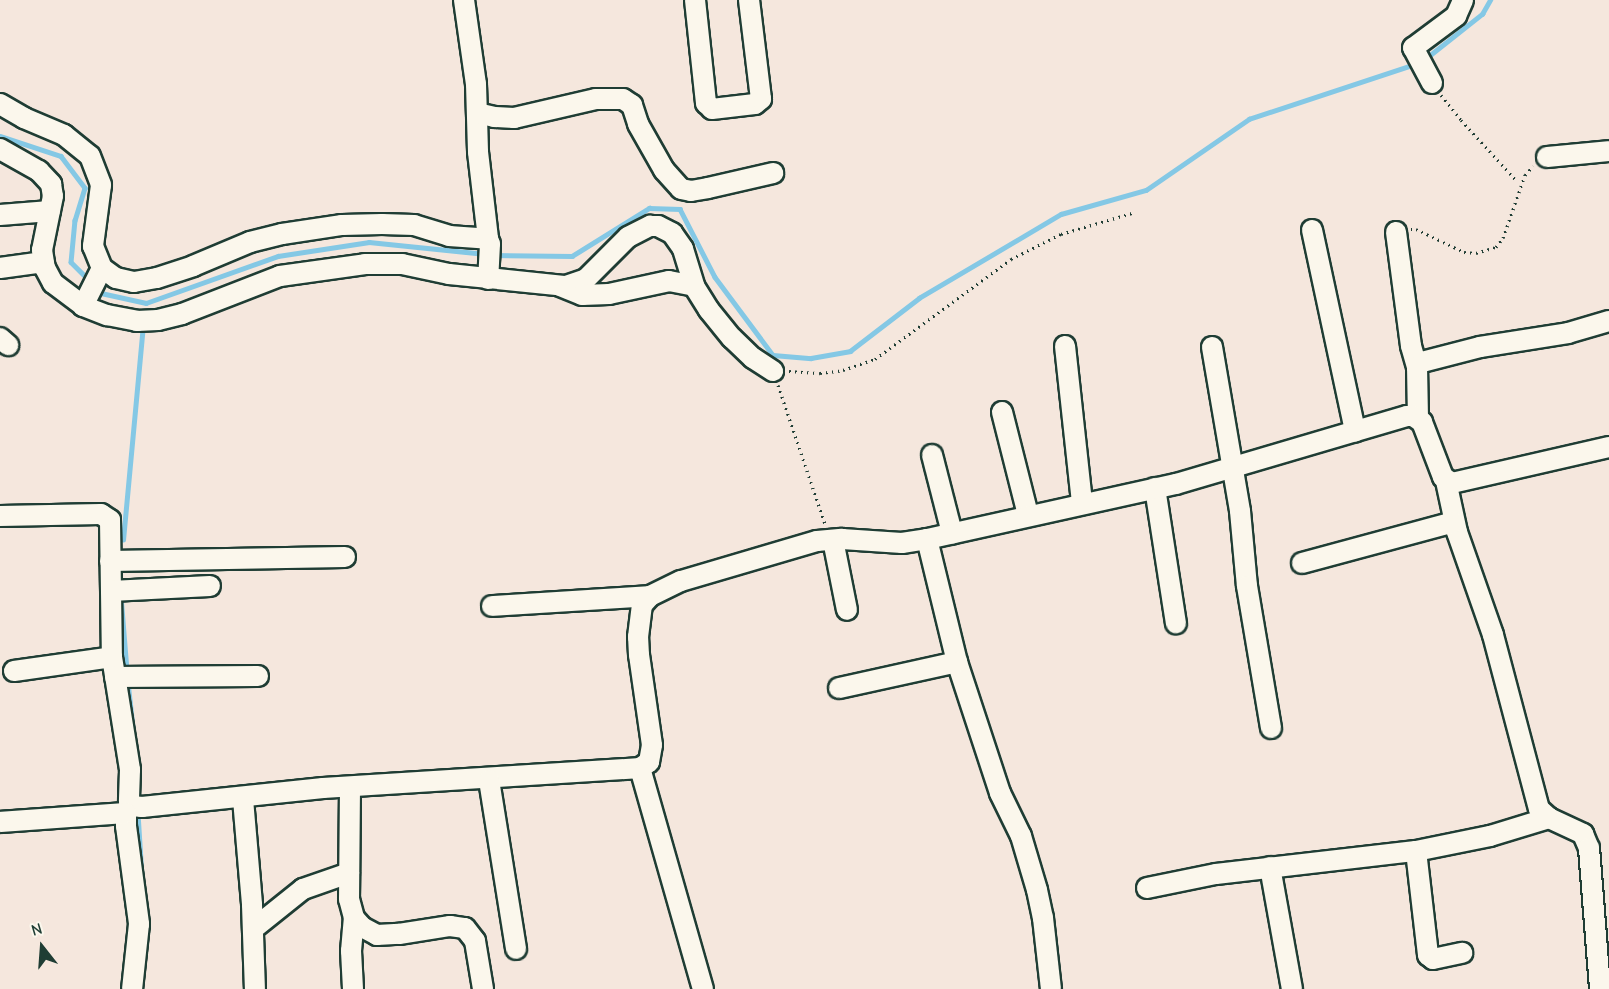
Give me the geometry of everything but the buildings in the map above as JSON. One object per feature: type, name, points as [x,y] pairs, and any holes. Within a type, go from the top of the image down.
[{"type":"street","points":[[464,0],[476,84],[478,152],[489,242],[488,276]]},
{"type":"street","points":[[695,0],[706,103],[712,109],[755,104],[761,99],[749,0]]},
{"type":"street","points":[[1429,80],[1413,48],[1456,16],[1463,0]]},
{"type":"street","points":[[477,113],[514,118],[596,99],[623,99],[632,105],[638,124],[664,170],[681,189],[691,191],[772,173]]},
{"type":"street","points":[[0,104],[24,118],[64,135],[90,156],[101,185],[93,246],[100,272],[84,303]]},
{"type":"street","points":[[0,149],[46,178],[53,190],[44,234],[44,262],[53,283],[107,315],[142,321],[182,314],[280,276],[323,268],[386,263],[566,286],[586,279],[628,237],[650,226],[658,226],[665,228],[677,239],[694,286],[709,310],[732,338],[773,371]]},
{"type":"street","points":[[1547,157],[1609,151]]},
{"type":"street","points":[[0,215],[50,211]]},
{"type":"street","points":[[100,272],[126,281],[144,281],[193,266],[265,237],[342,225],[406,225],[449,236],[489,242]]},
{"type":"street","points":[[1312,230],[1355,431]]},
{"type":"street","points":[[1396,232],[1411,346],[1417,367],[1418,418],[1425,427],[1446,481],[1454,522],[1493,635],[1537,802],[1543,814],[1583,834],[1589,848],[1600,989]]},
{"type":"street","points":[[0,268],[44,262]]},
{"type":"street","points":[[555,283],[582,295],[609,294],[669,281],[694,286]]},
{"type":"street","points":[[1417,367],[1431,358],[1568,333],[1609,321]]},
{"type":"street","points":[[1065,346],[1082,503]]},
{"type":"street","points":[[1212,347],[1240,511],[1246,576],[1270,728]]},
{"type":"street","points":[[1002,412],[1028,515]]},
{"type":"street","points":[[492,606],[650,596],[681,581],[790,549],[831,540],[902,543],[927,539],[1155,488],[1407,416],[1418,418]]},
{"type":"street","points":[[1446,481],[1466,481],[1609,447]]},
{"type":"street","points":[[932,455],[952,533]]},
{"type":"street","points":[[1155,488],[1176,623]]},
{"type":"street","points":[[0,516],[104,514],[111,525],[112,657],[130,771],[139,924],[132,989]]},
{"type":"street","points":[[1302,564],[1454,522]]},
{"type":"street","points":[[927,539],[957,662],[1000,793],[1022,836],[1043,918],[1051,989]]},
{"type":"street","points":[[831,540],[847,609]]},
{"type":"street","points":[[110,561],[345,557]]},
{"type":"street","points":[[111,591],[210,585]]},
{"type":"street","points":[[0,822],[243,799],[350,786],[489,780],[640,768],[649,762],[651,756],[638,637],[642,605],[650,596]]},
{"type":"street","points":[[14,671],[112,657]]},
{"type":"street","points":[[839,688],[957,662]]},
{"type":"street","points":[[115,677],[258,676]]},
{"type":"street","points":[[640,768],[703,989]]},
{"type":"street","points":[[489,780],[516,949]]},
{"type":"street","points":[[350,786],[349,873],[350,905],[354,918],[351,951],[353,989]]},
{"type":"street","points":[[243,799],[255,989]]},
{"type":"street","points":[[1147,888],[1270,867],[1416,851],[1490,836],[1549,818]]},
{"type":"street","points":[[1416,851],[1428,955],[1433,959],[1462,953]]},
{"type":"street","points":[[1270,867],[1292,989]]},
{"type":"street","points":[[253,929],[303,889],[349,873]]},
{"type":"street","points":[[354,918],[362,927],[377,935],[450,926],[465,928],[475,941],[483,989]]},
{"type":"path","points":[[1429,80],[1461,120],[1515,179]]},
{"type":"path","points":[[1396,232],[1416,229],[1464,252],[1476,253],[1496,247],[1503,238],[1524,175],[1547,157]]},
{"type":"path","points":[[831,540],[773,371],[820,373],[843,370],[875,359],[1011,259],[1061,234],[1132,213]]},
{"type":"waterway","points":[[1425,59],[1482,14],[1490,0]]},
{"type":"waterway","points":[[494,255],[572,256],[649,208],[680,209],[715,277],[773,355],[811,358],[850,351],[919,298],[1061,214],[1146,190],[1249,119],[1415,64]]},
{"type":"waterway","points":[[0,136],[61,156],[85,188],[75,220],[71,262],[90,281]]},
{"type":"waterway","points":[[98,289],[101,293],[146,303],[278,256],[369,242],[485,254]]},
{"type":"waterway","points":[[123,540],[143,325]]},
{"type":"waterway","points":[[121,596],[127,670]]},
{"type":"waterway","points":[[128,682],[133,727]]},
{"type":"waterway","points":[[138,813],[142,876]]}]
